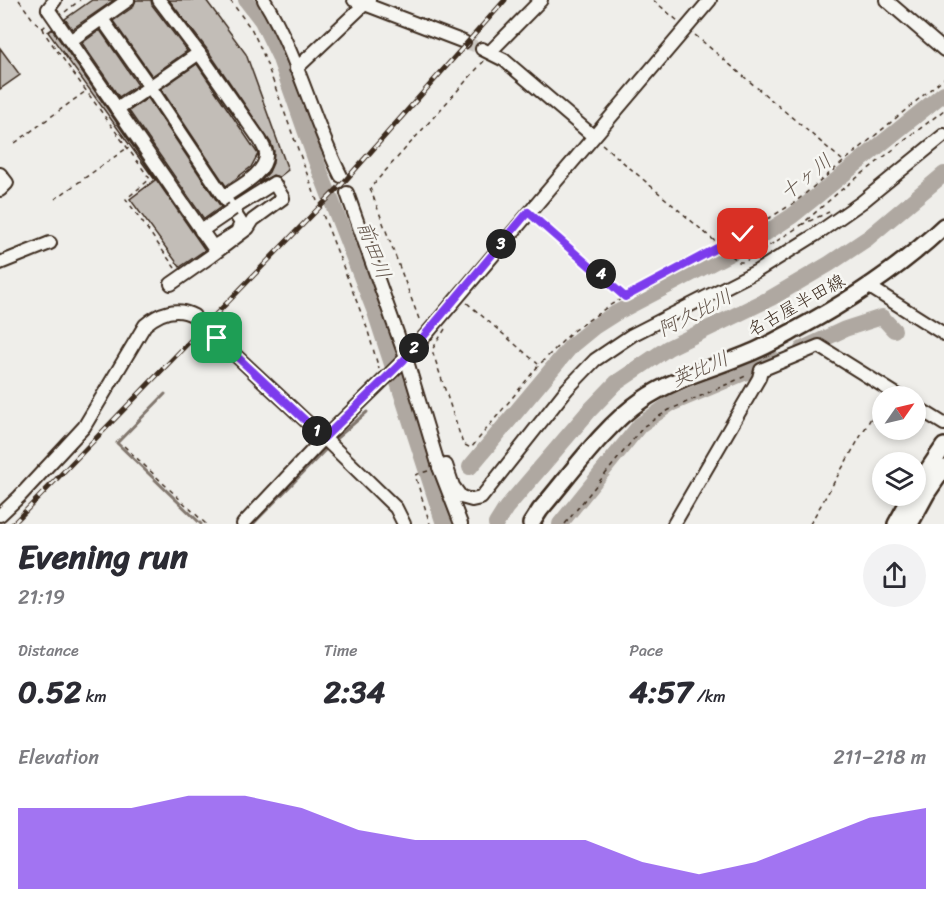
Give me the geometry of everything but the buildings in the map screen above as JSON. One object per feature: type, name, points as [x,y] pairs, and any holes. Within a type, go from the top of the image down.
[{"type":"main road","name":"名古屋半田線","points":[[531,524],[540,510],[614,422],[642,400],[667,386],[760,349],[831,310],[917,251],[944,226]]},
{"type":"main road","points":[[926,473],[944,446]]},
{"type":"main road","points":[[910,524],[944,468]]},
{"type":"main road","points":[[896,524],[906,506]]},
{"type":"street","points":[[55,0],[48,9],[213,247],[237,232],[240,223],[102,19]]},
{"type":"street","points":[[70,41],[128,0]]},
{"type":"street","points":[[159,0],[260,140],[266,153],[264,164],[256,174],[224,197]]},
{"type":"street","points":[[264,0],[275,18],[329,152],[341,176]]},
{"type":"street","points":[[541,0],[486,50],[514,68],[593,136]]},
{"type":"street","points":[[243,524],[324,438],[404,360],[710,0]]},
{"type":"street","points":[[886,0],[944,50]]},
{"type":"street","points":[[296,69],[363,2],[464,42]]},
{"type":"street","points":[[117,109],[199,53]]},
{"type":"street","points":[[439,467],[446,465],[453,486],[460,497],[472,500],[481,498],[567,389],[595,360],[632,335],[757,271],[815,235],[862,202],[944,135]]},
{"type":"street","points":[[0,174],[7,183],[0,190]]},
{"type":"street","points":[[171,284],[248,228],[253,220],[283,198],[274,183],[201,231]]},
{"type":"street","points":[[346,193],[439,467],[461,524]]},
{"type":"street","points":[[0,263],[50,243]]},
{"type":"street","points":[[868,286],[944,334]]},
{"type":"street","points":[[0,515],[84,427],[145,325],[160,314],[168,312],[182,311],[195,316]]},
{"type":"street","points":[[217,338],[396,508],[404,524]]},
{"type":"street","points":[[674,524],[759,378],[761,370],[819,346],[883,386]]},
{"type":"street","points":[[926,413],[944,424]]},
{"type":"path","points":[[230,0],[252,30],[262,51],[317,201]]},
{"type":"path","points":[[653,0],[844,161]]},
{"type":"path","points":[[43,28],[45,34],[150,179],[126,199],[176,270]]},
{"type":"path","points":[[419,319],[370,188],[486,50]]},
{"type":"path","points":[[449,323],[432,350],[463,444],[471,448],[539,365],[574,330],[625,297],[777,214],[944,78]]},
{"type":"path","points":[[15,143],[87,90]]},
{"type":"path","points":[[593,136],[740,262],[744,262],[800,226],[915,131],[944,110]]},
{"type":"path","points":[[55,199],[128,148]]},
{"type":"path","points":[[528,212],[625,297]]},
{"type":"path","points":[[323,215],[367,328],[384,381]]},
{"type":"path","points":[[461,306],[465,302],[539,365]]},
{"type":"path","points":[[565,524],[644,426],[669,410],[761,370]]},
{"type":"path","points":[[810,524],[872,416]]},
{"type":"path","points":[[124,446],[206,524]]},
{"type":"path","points":[[430,524],[415,475],[439,467]]},
{"type":"waterway","name":"前田川","points":[[246,0],[262,21],[279,56],[316,161],[375,312],[444,524]]},
{"type":"waterway","name":"十ヶ川","points":[[470,467],[572,345],[594,327],[616,313],[752,242],[792,216],[944,93]]},
{"type":"waterway","name":"阿久比川","points":[[496,524],[506,508],[616,383],[668,348],[771,298],[829,264],[868,238],[944,174]]},
{"type":"waterway","name":"英比川","points":[[802,349],[845,329],[882,317],[894,330]]},
{"type":"waterway","name":"英比川","points":[[560,524],[640,425],[670,404],[775,360]]},
{"type":"waterway","points":[[165,394],[117,443],[201,524]]},
{"type":"waterway","points":[[332,442],[367,412]]},
{"type":"waterway","points":[[253,524],[328,447]]},
{"type":"tunnel","points":[[464,42],[482,49]]},
{"type":"tunnel","points":[[194,316],[217,338]]},
{"type":"railway","points":[[13,524],[344,182],[505,0]]},
{"type":"route","points":[[217,338],[324,438],[403,361],[528,212],[625,297],[743,234]]}]
